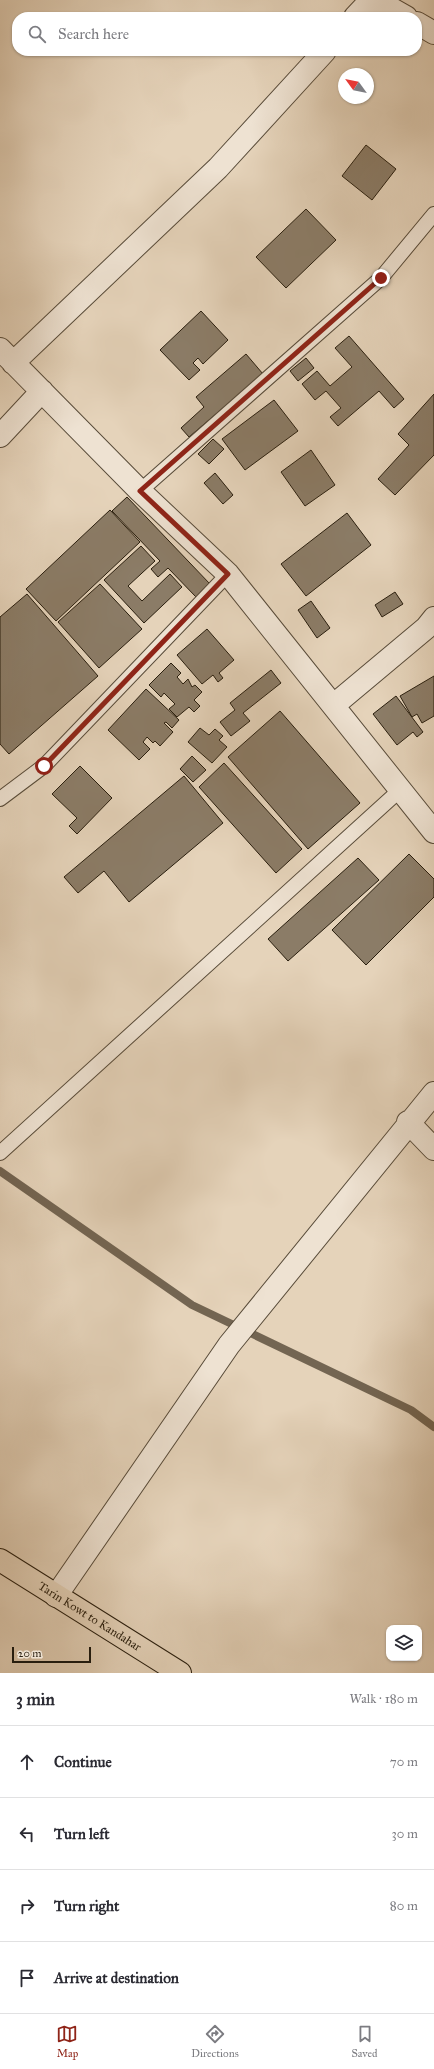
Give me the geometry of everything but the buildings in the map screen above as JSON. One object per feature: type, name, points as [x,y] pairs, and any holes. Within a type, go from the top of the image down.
[{"type":"main road","name":"Tarin Kowt to Kandahar","points":[[0,1560],[180,1673]]},
{"type":"street","points":[[360,12],[371,0]]},
{"type":"street","points":[[376,0],[397,12]]},
{"type":"street","points":[[422,27],[434,33]]},
{"type":"street","points":[[319,56],[218,168],[7,356],[140,491],[228,574],[434,832]]},
{"type":"street","points":[[0,436],[42,391]]},
{"type":"street","points":[[334,705],[426,628],[434,618]]},
{"type":"street","points":[[56,1596],[229,1345],[408,1122],[434,1093]]},
{"type":"street","points":[[408,1122],[434,1149]]},
{"type":"lane","points":[[140,491],[381,278],[434,214]]},
{"type":"lane","points":[[0,799],[44,766],[228,574]]},
{"type":"lane","points":[[0,1153],[400,790]]},
{"type":"waterway","points":[[0,1171],[192,1305],[411,1410],[434,1427]]},
{"type":"route","points":[[44,766],[228,574],[140,491],[381,278]]}]
